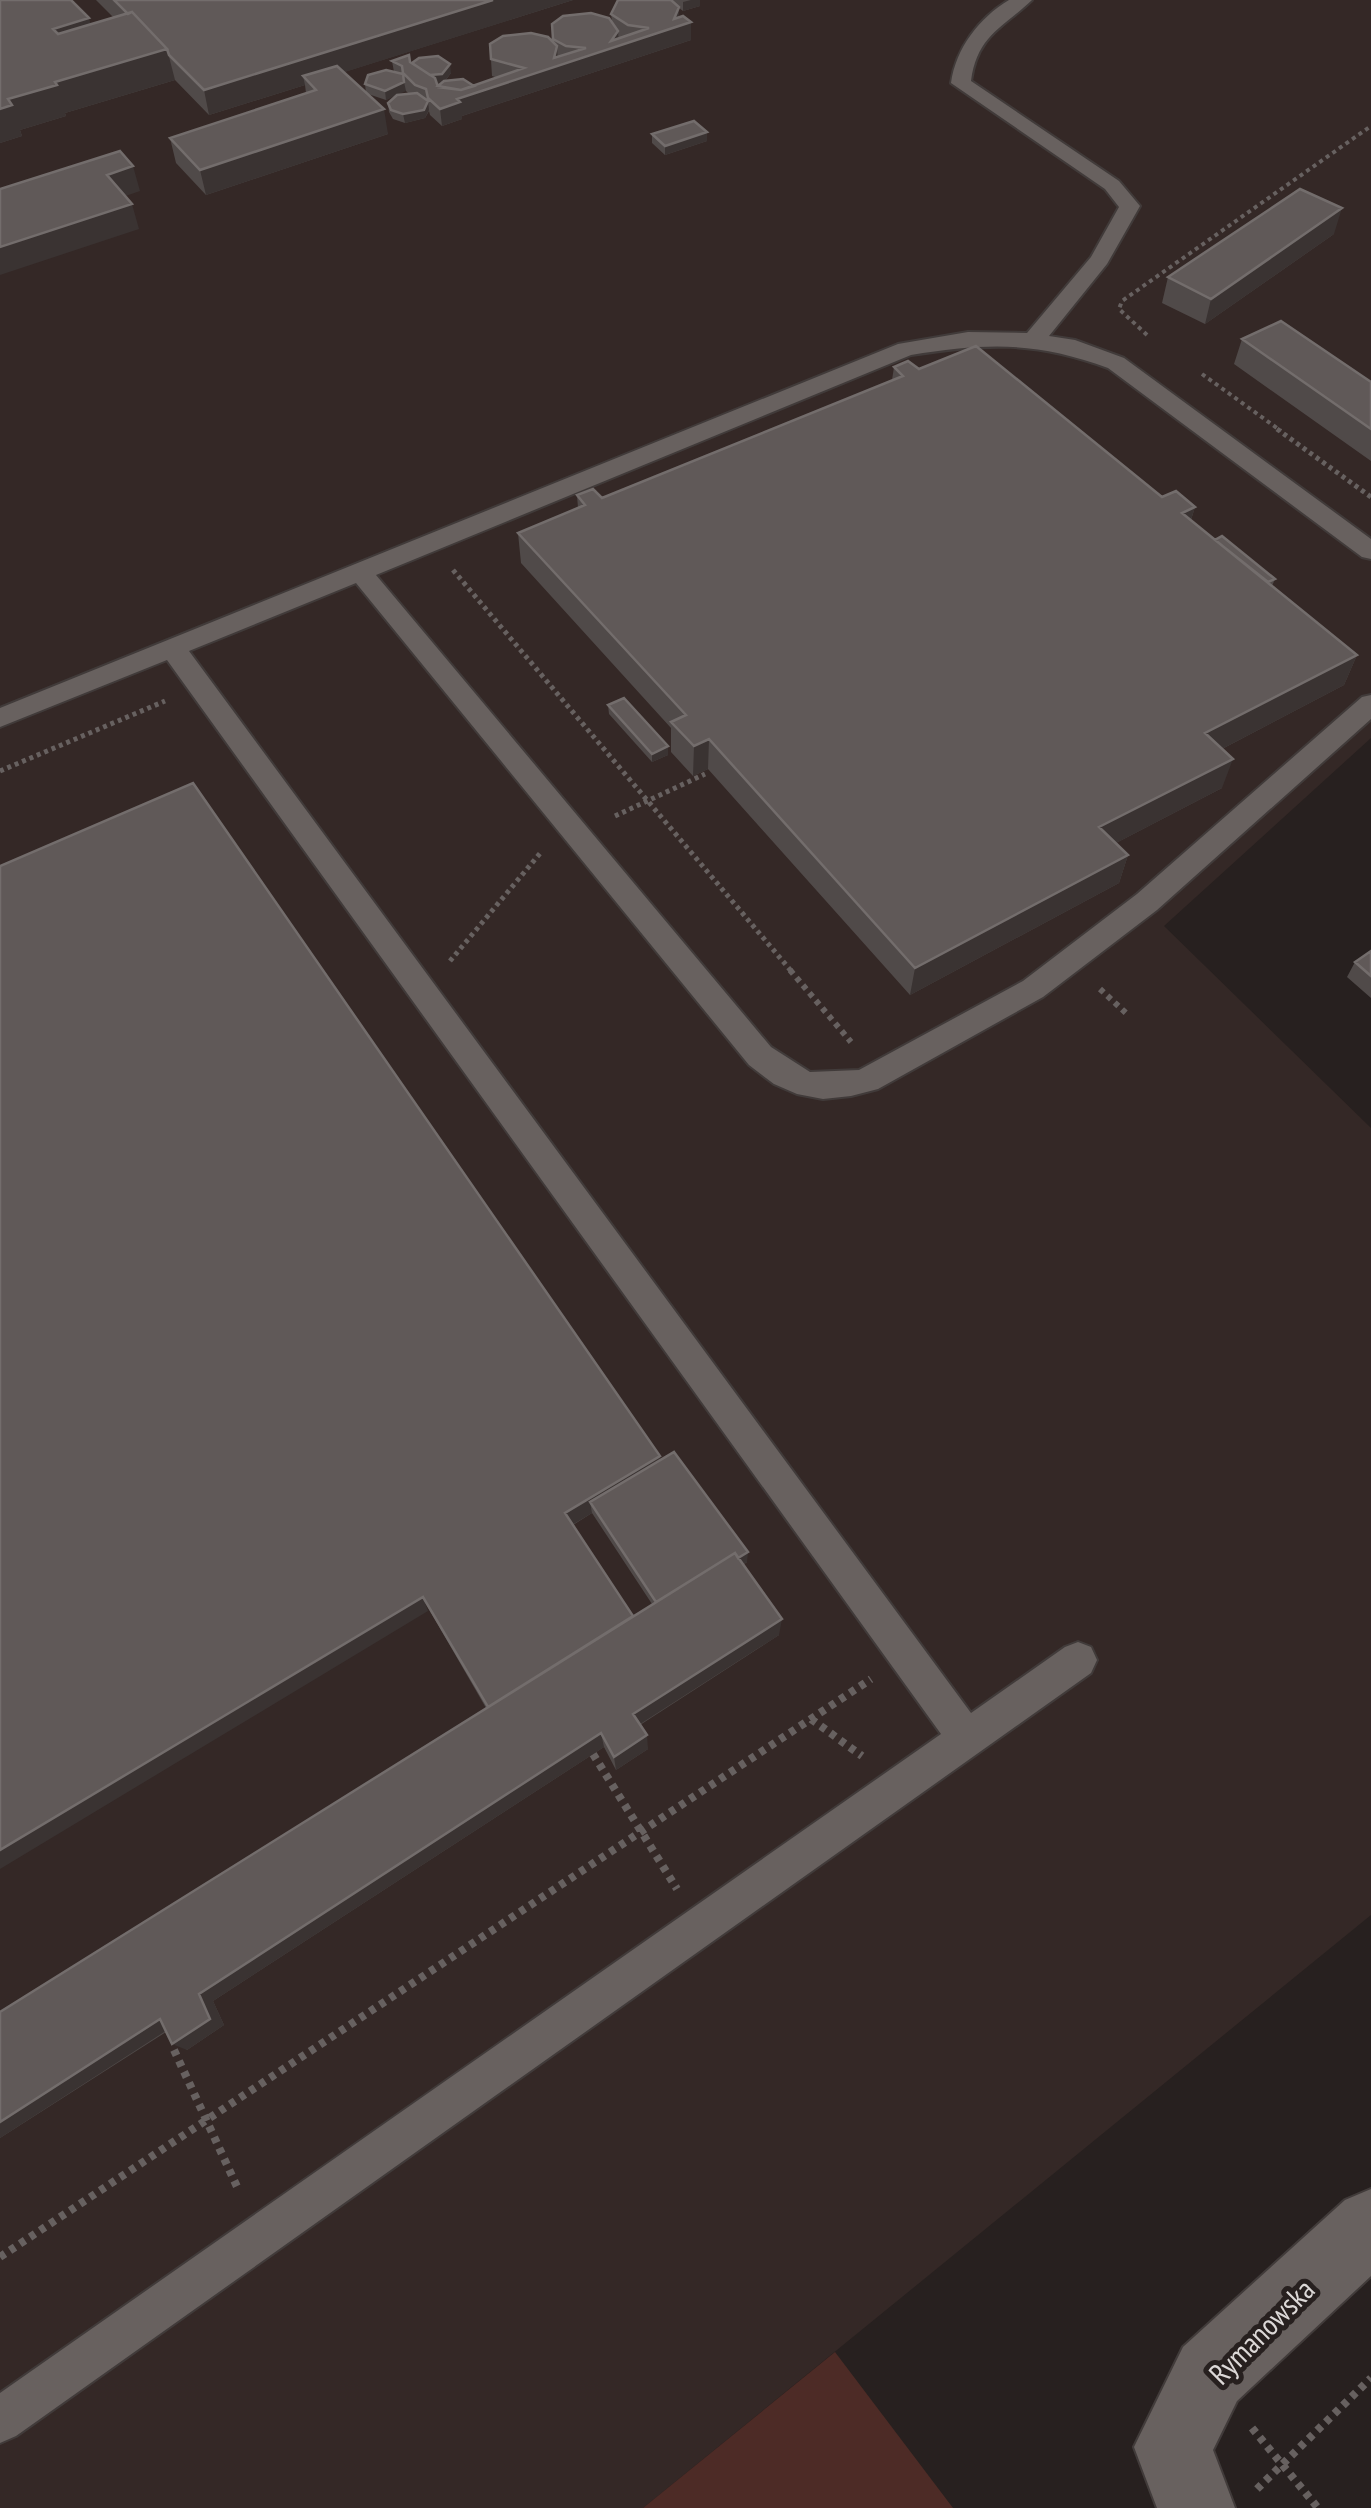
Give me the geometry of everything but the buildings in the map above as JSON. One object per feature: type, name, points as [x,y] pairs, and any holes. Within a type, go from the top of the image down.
[{"type":"street","name":"Rymanowska","points":[[1222,2503],[1173,2447],[1210,2374],[1371,2226]]},
{"type":"lane","points":[[1023,0],[1011,5],[980,37],[962,66],[960,83],[1112,185],[1130,206],[1120,230],[1084,282],[1033,340]]},
{"type":"lane","points":[[0,718],[906,349],[968,339],[1033,340],[1080,348],[1116,364],[1371,551]]},
{"type":"lane","points":[[360,572],[760,1056],[795,1082],[818,1088],[842,1088],[867,1080],[1033,989],[1147,902],[1371,704]]},
{"type":"lane","points":[[173,649],[967,1738]]},
{"type":"lane","points":[[0,2420],[1078,1660]]},
{"type":"path","points":[[1150,336],[1126,319],[1120,308],[1122,301],[1371,126]]},
{"type":"path","points":[[1194,369],[1371,497]]},
{"type":"path","points":[[441,556],[858,1050]]},
{"type":"path","points":[[0,771],[202,686]]},
{"type":"path","points":[[417,981],[444,968],[546,846],[705,774]]},
{"type":"path","points":[[0,2257],[906,1654]]},
{"type":"path","points":[[811,1719],[875,1765]]},
{"type":"path","points":[[593,1754],[701,1929]]},
{"type":"path","points":[[174,2050],[261,2238]]},
{"type":"path","points":[[1210,2374],[1318,2508]]},
{"type":"path","points":[[1222,2503],[1281,2465],[1371,2378]]},
{"type":"shaded area","points":[[0,0],[1371,0],[1371,738],[1164,926],[1371,1128],[1371,1915],[643,2508],[0,2508]]},
{"type":"shaded area","points":[[835,2352],[953,2508],[643,2508]]}]
